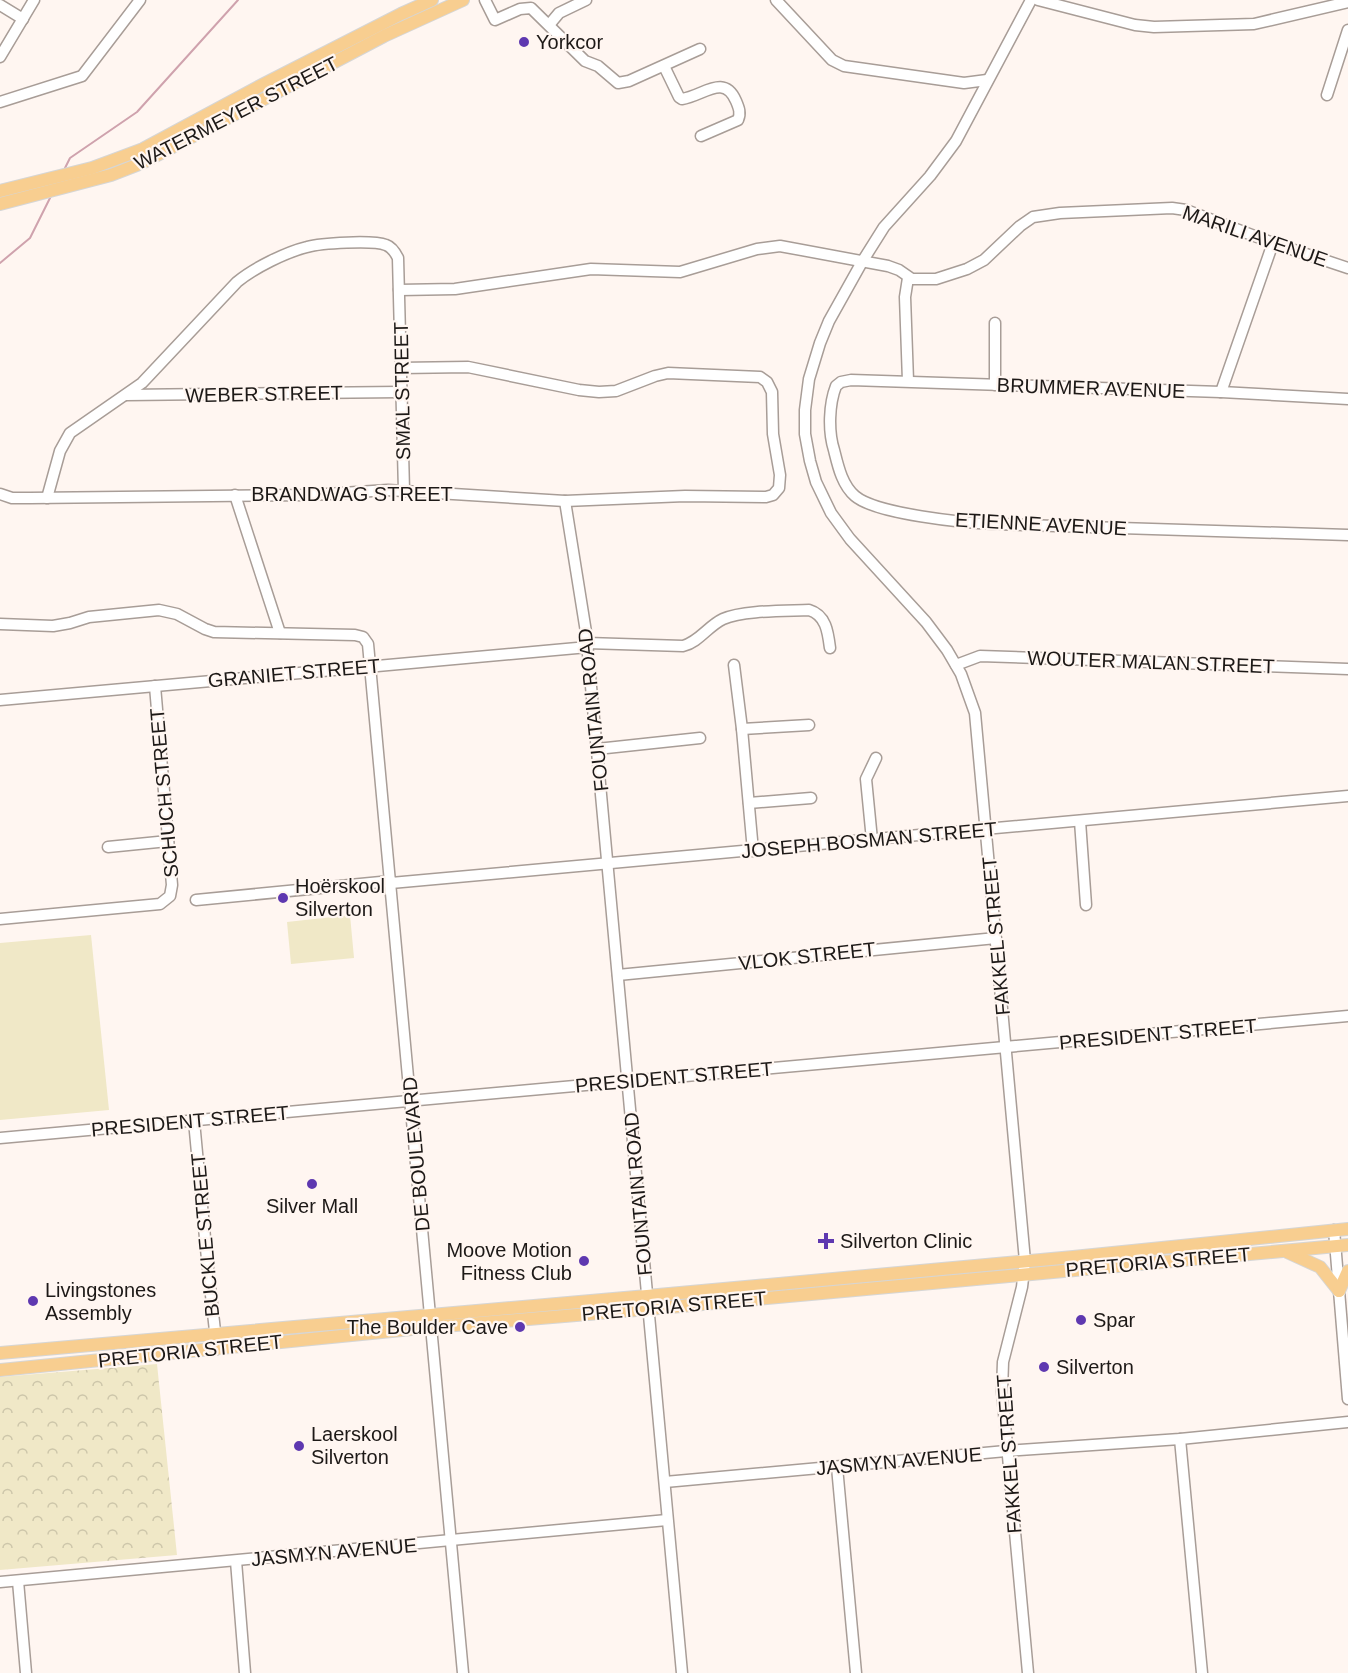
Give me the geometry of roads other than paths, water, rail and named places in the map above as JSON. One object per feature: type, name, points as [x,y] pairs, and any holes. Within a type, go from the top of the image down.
[{"type":"main road","name":"WATERMEYER STREET","points":[[0,191],[78,172],[143,149],[262,85],[432,0]]},
{"type":"main road","name":"WATERMEYER STREET","points":[[0,204],[111,175],[142,163],[384,36],[463,0]]},
{"type":"main road","name":"PRETORIA STREET","points":[[648,1302],[1348,1228]]},
{"type":"main road","name":"PRETORIA STREET","points":[[0,1353],[215,1334],[1024,1275],[1348,1245]]},
{"type":"main road","points":[[1283,1251],[1320,1267],[1339,1291],[1348,1271]]},
{"type":"main road","name":"PRETORIA STREET","points":[[0,1370],[217,1349],[431,1320]]},
{"type":"main road","points":[[61,1347],[63,1351],[72,1353],[173,1345],[189,1352]]},
{"type":"street","points":[[0,57],[34,0]]},
{"type":"street","points":[[0,102],[82,76],[140,0]]},
{"type":"street","points":[[485,0],[494,19],[528,7],[533,10],[585,61],[598,66],[618,83],[623,83],[700,49]]},
{"type":"street","points":[[549,25],[560,13],[586,0]]},
{"type":"street","points":[[776,0],[832,60],[839,64],[964,83],[987,80]]},
{"type":"street","points":[[930,176],[941,170],[961,143],[1002,64],[1008,45],[1031,0]]},
{"type":"street","points":[[1038,0],[1135,25],[1154,27],[1254,24],[1348,2]]},
{"type":"street","points":[[0,5],[23,19]]},
{"type":"street","points":[[1327,95],[1348,30]]},
{"type":"street","points":[[930,176],[956,141],[1002,52],[1008,45]]},
{"type":"street","points":[[664,66],[682,99],[722,86],[733,94],[740,111],[738,120],[701,136]]},
{"type":"street","points":[[964,83],[972,89],[978,99]]},
{"type":"street","name":"FAKKEL STREET","points":[[930,176],[884,227],[829,321],[812,369],[805,410],[805,434],[810,461],[823,497],[839,526],[932,629],[957,665],[975,713],[1025,1261],[1024,1275],[1003,1362],[1002,1391],[1028,1673]]},
{"type":"street","name":"MARILI AVENUE","points":[[399,290],[460,289],[591,269],[680,272],[757,249],[780,246],[895,268],[908,278],[936,279],[967,269],[984,260],[1026,221],[1038,216],[1060,213],[1182,209],[1348,268]]},
{"type":"street","name":"SMAL STREET","points":[[126,395],[150,375],[237,282],[255,270],[300,250],[333,244],[379,243],[387,245],[394,250],[398,258],[404,491]]},
{"type":"street","points":[[1221,392],[1273,243]]},
{"type":"street","points":[[908,278],[905,297],[908,381]]},
{"type":"street","points":[[995,323],[995,385]]},
{"type":"street","name":"BRANDWAG STREET","points":[[0,494],[12,498],[47,498],[312,495],[388,490],[565,501],[677,496],[760,497],[770,496],[776,492],[780,483],[773,434],[772,392],[767,382],[760,377],[668,373],[616,391],[596,392],[468,367],[400,368]]},
{"type":"street","name":"BRUMMER AVENUE","points":[[836,386],[840,382],[851,380],[908,381],[1221,392],[1348,399]]},
{"type":"street","name":"ETIENNE AVENUE","points":[[836,386],[830,423],[832,446],[846,485],[855,496],[870,505],[933,518],[974,523],[1348,535]]},
{"type":"street","name":"WEBER STREET","points":[[126,395],[401,392]]},
{"type":"street","points":[[47,498],[60,451],[67,437],[126,395]]},
{"type":"street","points":[[0,624],[53,626],[89,617],[159,610],[177,614],[214,632],[280,633],[235,495]]},
{"type":"street","name":"FOUNTAIN ROAD","points":[[565,501],[587,645],[682,1673]]},
{"type":"street","name":"GRANIET STREET","points":[[0,700],[587,645],[683,646],[692,643],[726,618],[746,614],[809,610],[815,612],[823,620],[828,632],[830,648]]},
{"type":"street","name":"DE BOULEVARD","points":[[280,633],[350,634],[363,637],[369,646],[463,1673]]},
{"type":"street","name":"WOUTER MALAN STREET","points":[[957,665],[980,656],[1348,669]]},
{"type":"street","points":[[734,665],[753,851]]},
{"type":"street","name":"SCHUCH STREET","points":[[0,919],[161,904],[167,899],[172,889],[155,686]]},
{"type":"street","points":[[742,729],[809,725]]},
{"type":"street","points":[[597,749],[700,738]]},
{"type":"street","points":[[872,840],[866,779],[876,758]]},
{"type":"street","name":"JOSEPH BOSMAN STREET","points":[[196,900],[1348,796]]},
{"type":"street","points":[[749,803],[811,798]]},
{"type":"street","points":[[1080,820],[1086,905]]},
{"type":"street","points":[[108,847],[168,841]]},
{"type":"street","name":"VLOK STREET","points":[[618,975],[996,938]]},
{"type":"street","name":"PRESIDENT STREET","points":[[0,1138],[1348,1016]]},
{"type":"street","name":"BUCKLE STREET","points":[[194,1120],[217,1349]]},
{"type":"street","points":[[1334,1230],[1348,1399]]},
{"type":"street","name":"JASMYN AVENUE","points":[[665,1482],[1006,1451],[1180,1439],[1348,1422]]},
{"type":"street","points":[[1180,1439],[1202,1673]]},
{"type":"street","points":[[837,1467],[856,1673]]},
{"type":"street","name":"JASMYN AVENUE","points":[[0,1582],[236,1562],[667,1520]]},
{"type":"street","points":[[236,1562],[245,1673]]},
{"type":"street","points":[[18,1581],[26,1673]]},
{"type":"waterway","points":[[64,170],[70,158],[137,112],[238,0]]},
{"type":"waterway","points":[[0,263],[30,238],[52,194]]},
{"type":"place","name":"Yorkcor","points":[[524,42]]},
{"type":"place","name":"Hoërskool Silverton","points":[[283,898]]},
{"type":"place","name":"Silver Mall","points":[[312,1184]]},
{"type":"place","name":"Silverton Clinic","points":[[826,1241]]},
{"type":"place","name":"Moove Motion Fitness Club","points":[[584,1261]]},
{"type":"place","name":"Livingstones Assembly","points":[[33,1301]]},
{"type":"place","name":"Spar","points":[[1081,1320]]},
{"type":"place","name":"The Boulder Cave","points":[[520,1327]]},
{"type":"place","name":"Silverton","points":[[1044,1367]]},
{"type":"place","name":"Laerskool Silverton","points":[[299,1446]]}]
